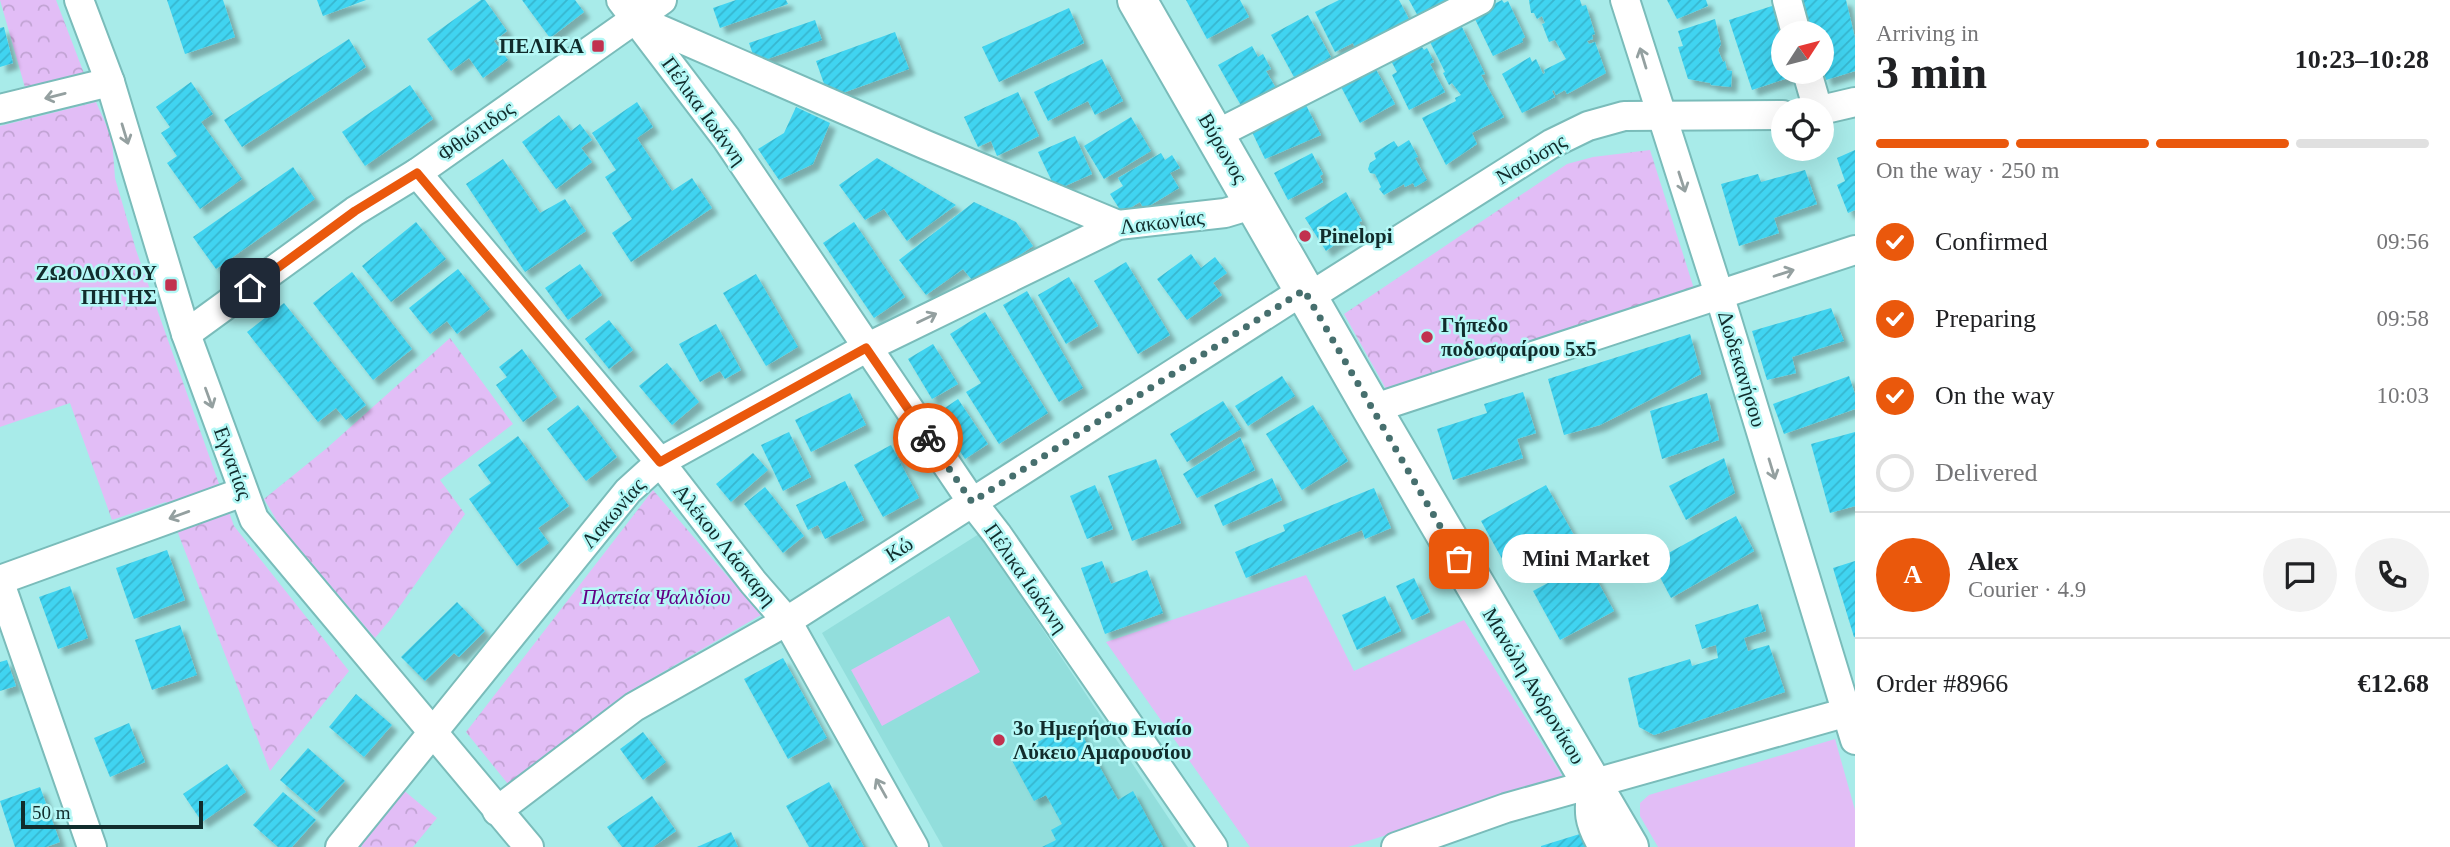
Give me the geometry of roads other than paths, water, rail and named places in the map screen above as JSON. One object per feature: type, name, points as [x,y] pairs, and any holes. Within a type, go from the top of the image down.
[{"type":"street","name":"Εγνατίας","points":[[79,0],[110,82],[186,334],[257,524],[529,847]]},
{"type":"street","name":"Φθιώτιδος","points":[[186,334],[355,211],[417,173],[629,9],[662,0]]},
{"type":"street","name":"Βύρωνος","points":[[1137,0],[1306,294]]},
{"type":"street","points":[[1215,135],[1480,0]]},
{"type":"street","name":"Δωδεκανήσου","points":[[1625,0],[1851,711],[1855,740]]},
{"type":"street","points":[[1787,0],[1793,21]]},
{"type":"street","points":[[629,9],[926,145],[1118,225]]},
{"type":"street","name":"Πέλικα Ιωάννη","points":[[629,9],[733,149],[866,348],[1213,847]]},
{"type":"street","points":[[0,109],[110,82]]},
{"type":"street","points":[[1834,107],[1855,102]]},
{"type":"street","name":"Ναούσης","points":[[1306,294],[1551,144],[1588,126],[1624,116],[1771,115]]},
{"type":"street","name":"Αλέκου Λάσκαρη","points":[[417,173],[660,462],[753,582],[787,621],[914,847]]},
{"type":"street","name":"Λακωνίας","points":[[340,847],[628,491],[660,462],[866,348],[1118,225],[1225,213],[1255,204]]},
{"type":"street","points":[[1372,409],[1855,250]]},
{"type":"street","name":"Μανώλη Ανδρονίκου","points":[[1306,294],[1629,847]]},
{"type":"street","name":"Κώ","points":[[497,811],[634,707],[787,621],[1306,294]]},
{"type":"street","points":[[92,847],[0,581],[243,492]]},
{"type":"street","points":[[1396,847],[1506,808],[1851,711]]},
{"type":"street","name":"Μανώλη Ανδρονίκου","points":[[1592,784],[1589,816],[1603,847]]},
{"type":"place","name":"ΠΕΛΙΚΑ","points":[[598,46]]},
{"type":"place","name":"Pinelopi","points":[[1305,236]]},
{"type":"place","name":"ΖΩΟΔΟΧΟΥ ΠΗΓΗΣ","points":[[171,285]]},
{"type":"place","name":"Γήπεδο ποδοσφαίρου 5x5","points":[[1427,337]]},
{"type":"place","name":"Mini Market","points":[[1459,559]]},
{"type":"place","name":"3ο Ημερήσιο Ενιαίο Λύκειο Αμαρουσίου","points":[[999,740]]},
{"type":"park label","name":"Πλατεία Ψαλιδίου","points":[[656,597]]}]
